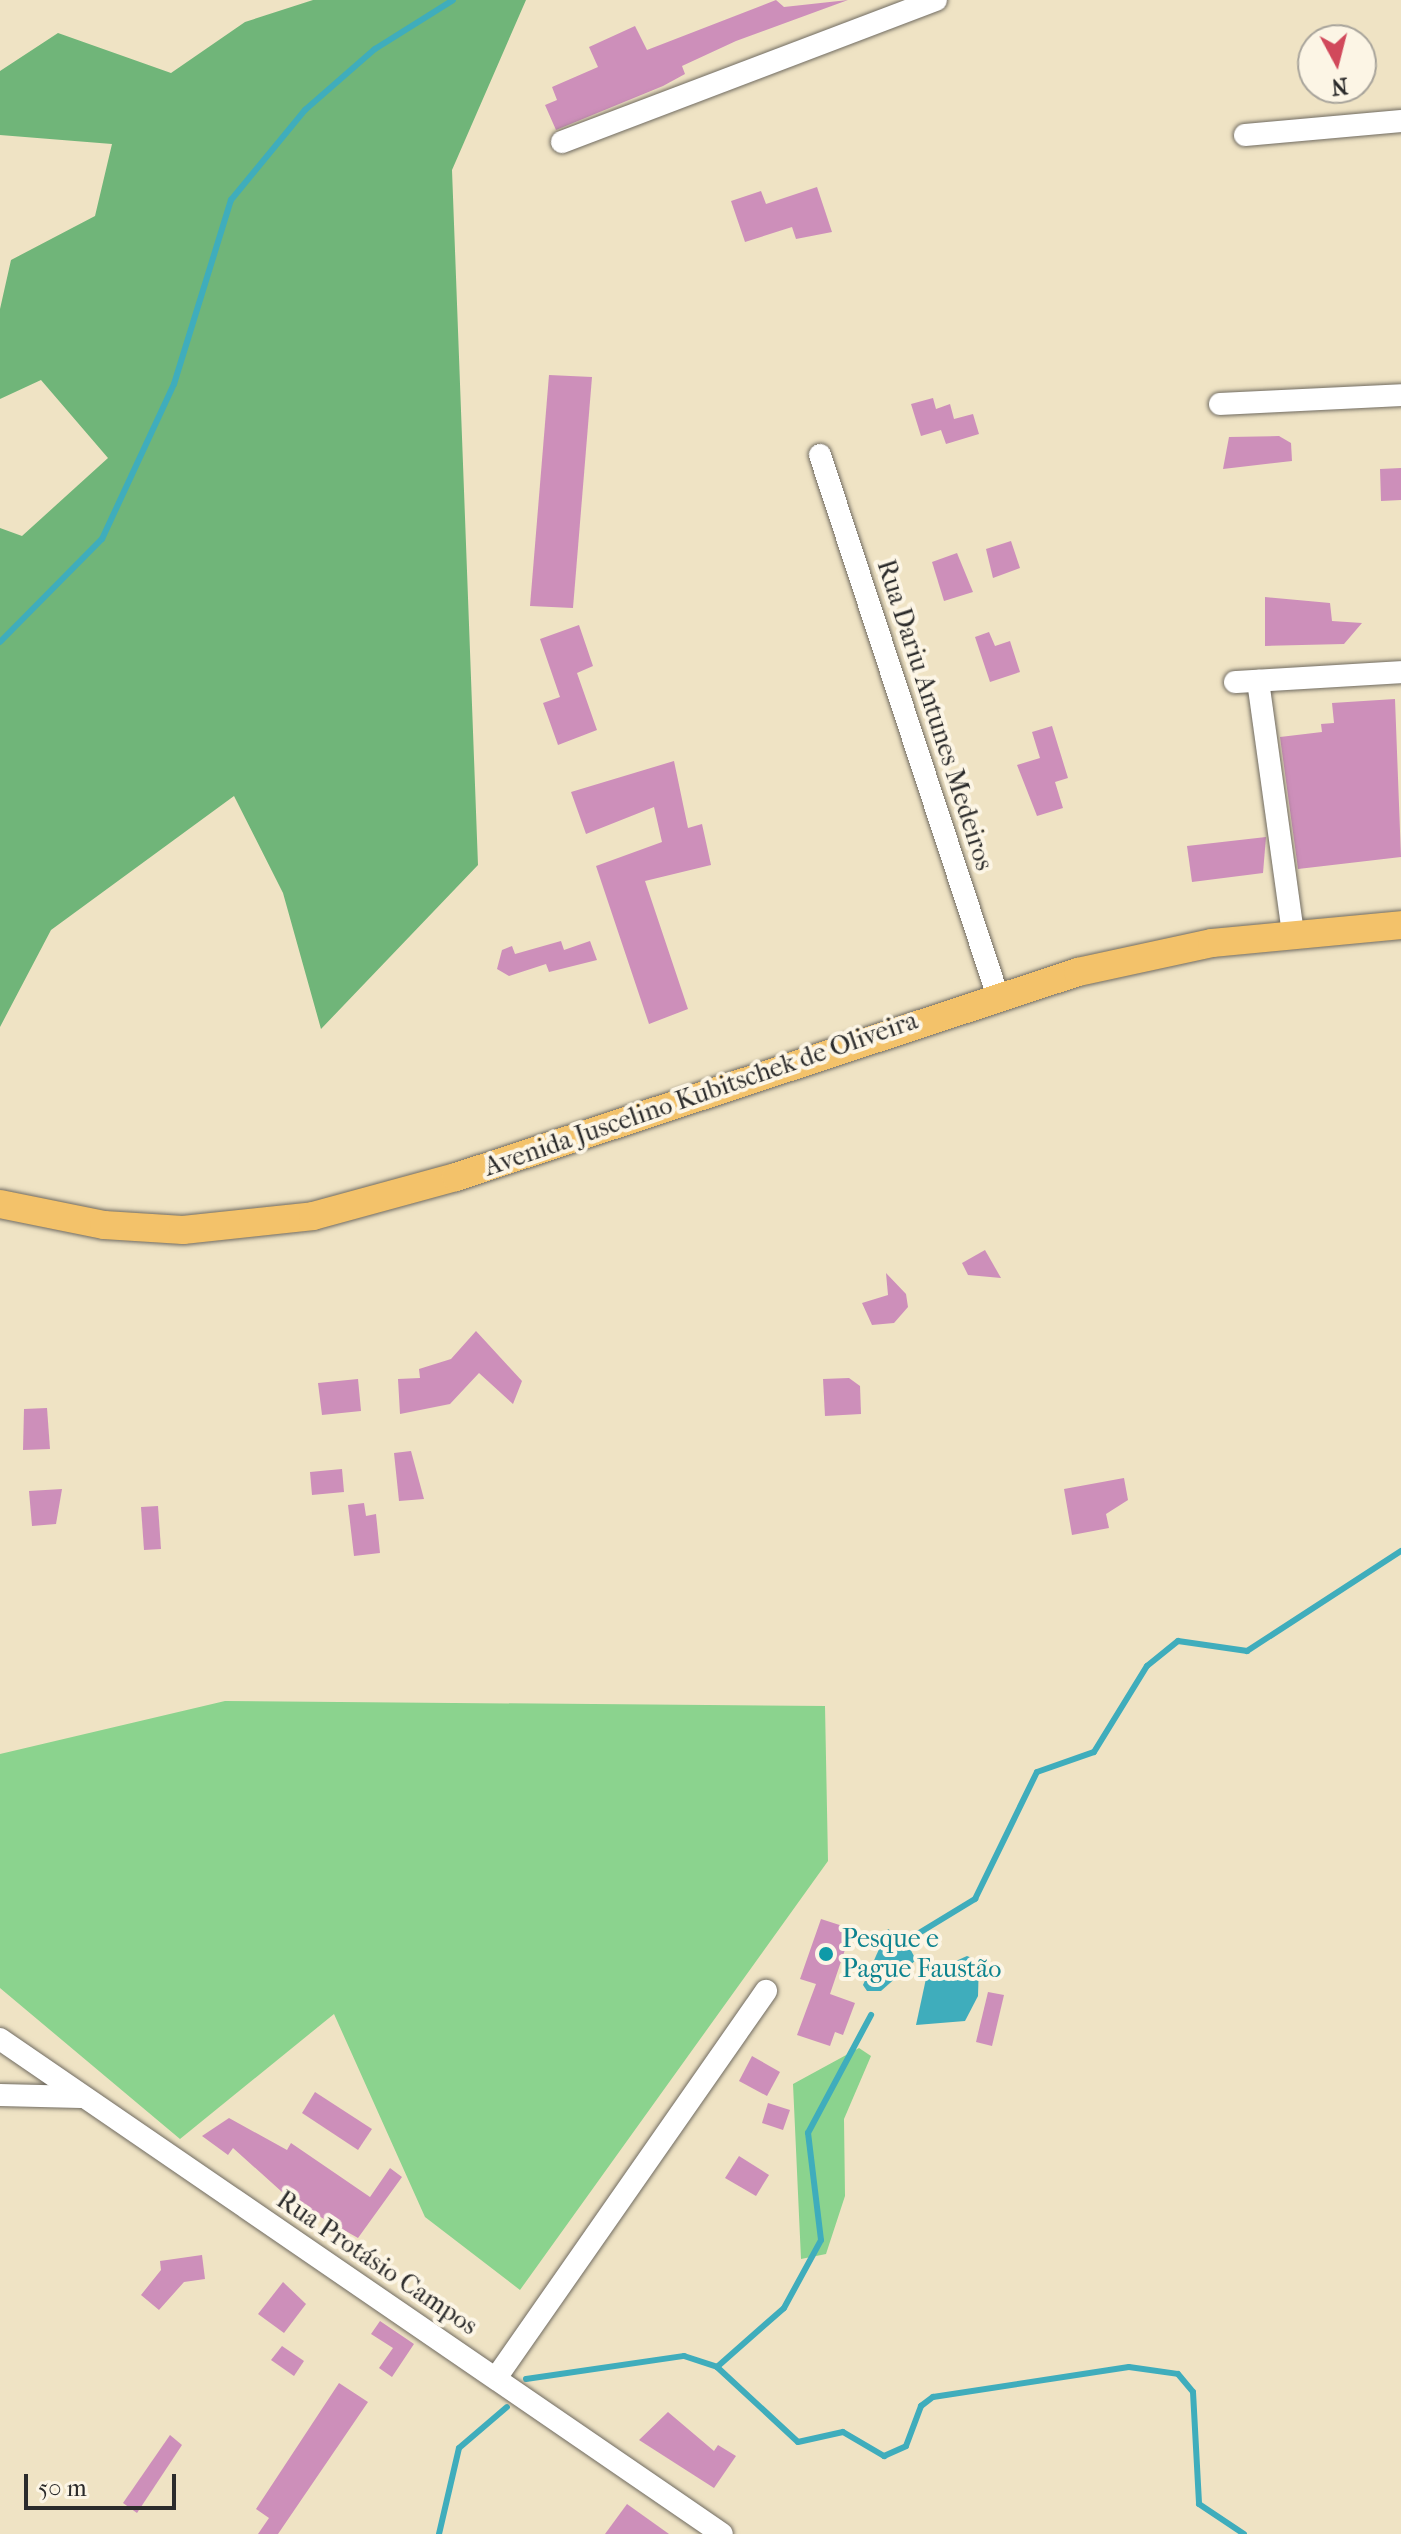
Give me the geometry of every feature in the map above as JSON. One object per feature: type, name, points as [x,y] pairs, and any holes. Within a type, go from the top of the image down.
[{"type":"main road","name":"Avenida Juscelino Kubitschek de Oliveira","points":[[0,1204],[104,1225],[183,1230],[313,1216],[456,1177],[997,994],[1163,952],[1293,933],[1401,925]]},
{"type":"street","points":[[562,142],[936,0]]},
{"type":"street","points":[[1245,135],[1401,121]]},
{"type":"street","points":[[1220,404],[1401,395]]},
{"type":"street","name":"Rua Dariu Antunes Medeiros","points":[[820,455],[997,994]]},
{"type":"street","points":[[1293,933],[1246,681],[1401,672]]},
{"type":"street","points":[[496,2378],[766,1991]]},
{"type":"street","name":"Rua Protásio Campos","points":[[0,2039],[722,2534]]},
{"type":"street","points":[[0,2095],[82,2097]]},
{"type":"green space","points":[[313,0],[526,0],[452,170],[478,865],[321,1029],[283,893],[234,796],[51,930],[0,1027],[0,528],[22,536],[108,458],[41,380],[0,399],[0,309],[11,260],[95,216],[112,144],[0,135],[0,71],[58,33],[171,73],[245,22]]},
{"type":"green space","points":[[225,1701],[825,1706],[828,1861],[520,2290],[425,2217],[334,2014],[180,2139],[0,1988],[0,1754]]},
{"type":"green space","points":[[859,2048],[871,2056],[844,2119],[845,2196],[826,2254],[801,2259],[793,2084]]},
{"type":"water","points":[[888,1929],[905,1939],[916,1960],[881,1991],[867,1991],[863,1985]]},
{"type":"water","points":[[967,1956],[979,1961],[978,1996],[965,2021],[916,2025],[927,1974]]},
{"type":"building","points":[[776,0],[784,7],[848,0],[736,41],[682,66],[685,74],[663,86],[556,130],[545,105],[557,100],[552,87],[598,67],[589,47],[635,26],[647,50]]},
{"type":"building","points":[[817,187],[832,232],[796,239],[792,227],[745,242],[731,201],[761,191],[766,204]]},
{"type":"building","points":[[549,375],[592,377],[573,608],[530,606]]},
{"type":"building","points":[[933,398],[936,409],[950,404],[954,419],[973,414],[979,434],[946,444],[941,430],[921,436],[911,404]]},
{"type":"building","points":[[1279,436],[1291,443],[1292,461],[1223,469],[1229,437]]},
{"type":"building","points":[[1401,468],[1401,500],[1381,501],[1380,469]]},
{"type":"building","points":[[1011,541],[1020,568],[993,578],[986,549]]},
{"type":"building","points":[[957,553],[973,592],[944,601],[932,562]]},
{"type":"building","points":[[1265,597],[1330,603],[1332,621],[1362,623],[1344,644],[1265,646]]},
{"type":"building","points":[[579,625],[593,666],[577,673],[597,730],[558,745],[543,703],[560,697],[540,639]]},
{"type":"building","points":[[989,632],[995,646],[1010,641],[1020,672],[990,682],[975,637]]},
{"type":"building","points":[[1395,699],[1401,857],[1298,869],[1280,737],[1322,732],[1321,724],[1334,723],[1332,703]]},
{"type":"building","points":[[1052,726],[1068,778],[1055,782],[1063,808],[1037,816],[1017,765],[1040,758],[1032,732]]},
{"type":"building","points":[[674,761],[688,828],[702,824],[711,865],[645,881],[688,1009],[649,1024],[596,866],[662,842],[654,807],[586,834],[571,792]]},
{"type":"building","points":[[1266,837],[1263,873],[1192,882],[1187,846]]},
{"type":"building","points":[[561,941],[564,950],[590,941],[597,960],[549,972],[546,964],[509,976],[497,969],[502,950],[512,946],[515,954]]},
{"type":"building","points":[[985,1250],[1001,1278],[968,1275],[962,1263]]},
{"type":"building","points":[[886,1273],[906,1294],[908,1307],[894,1323],[872,1325],[862,1303],[888,1295]]},
{"type":"building","points":[[476,1331],[522,1381],[513,1404],[479,1373],[450,1404],[400,1414],[398,1379],[420,1378],[419,1369],[451,1359]]},
{"type":"building","points":[[849,1378],[860,1386],[861,1414],[825,1416],[823,1379]]},
{"type":"building","points":[[358,1379],[361,1411],[322,1415],[318,1383]]},
{"type":"building","points":[[47,1408],[50,1449],[23,1450],[24,1409]]},
{"type":"building","points":[[411,1451],[424,1499],[399,1501],[394,1453]]},
{"type":"building","points":[[342,1469],[344,1492],[312,1495],[310,1472]]},
{"type":"building","points":[[1124,1478],[1128,1500],[1106,1514],[1109,1528],[1072,1535],[1064,1489]]},
{"type":"building","points":[[62,1489],[56,1524],[32,1526],[29,1491]]},
{"type":"building","points":[[364,1503],[366,1516],[376,1514],[380,1553],[354,1556],[348,1505]]},
{"type":"building","points":[[158,1506],[161,1549],[144,1550],[141,1507]]},
{"type":"building","points":[[821,1919],[852,1929],[830,1994],[855,2003],[843,2035],[835,2032],[830,2046],[797,2035],[816,1984],[800,1979]]},
{"type":"building","points":[[988,1992],[1004,1995],[992,2046],[976,2042]]},
{"type":"building","points":[[752,2056],[780,2072],[767,2096],[739,2081]]},
{"type":"building","points":[[315,2092],[372,2129],[358,2150],[302,2113]]},
{"type":"building","points":[[768,2103],[790,2110],[783,2130],[762,2123]]},
{"type":"building","points":[[229,2118],[287,2150],[291,2143],[370,2197],[390,2168],[402,2177],[358,2238],[292,2201],[233,2148],[228,2155],[202,2136]]},
{"type":"building","points":[[739,2156],[769,2175],[756,2196],[725,2178]]},
{"type":"building","points":[[202,2255],[205,2279],[184,2282],[159,2310],[141,2295],[161,2270],[160,2261]]},
{"type":"building","points":[[283,2282],[306,2304],[284,2333],[258,2314]]},
{"type":"building","points":[[380,2321],[414,2344],[392,2377],[379,2368],[393,2348],[371,2334]]},
{"type":"building","points":[[282,2346],[304,2361],[294,2376],[271,2360]]},
{"type":"building","points":[[339,2383],[368,2402],[278,2534],[258,2534],[269,2518],[256,2509]]},
{"type":"building","points":[[668,2412],[714,2451],[718,2445],[736,2456],[714,2488],[639,2440]]},
{"type":"building","points":[[170,2435],[182,2445],[137,2513],[123,2503]]},
{"type":"building","points":[[627,2504],[669,2534],[605,2534]]},
{"type":"waterway","points":[[0,642],[102,539],[174,384],[231,200],[305,110],[375,49],[453,0]]},
{"type":"waterway","points":[[901,1944],[975,1899],[1037,1772],[1094,1752],[1147,1666],[1178,1641],[1247,1651],[1401,1551]]},
{"type":"waterway","points":[[526,2379],[684,2356],[717,2367],[784,2308],[821,2240],[808,2133],[871,2015]]},
{"type":"waterway","points":[[717,2367],[798,2442],[843,2432],[884,2456],[906,2446],[921,2406],[933,2397],[1129,2367],[1178,2374],[1193,2392],[1199,2504],[1244,2534]]},
{"type":"waterway","points":[[439,2534],[459,2448],[507,2407]]},
{"type":"place","name":"Pesque e Pague Faustão","points":[[826,1954]]}]
